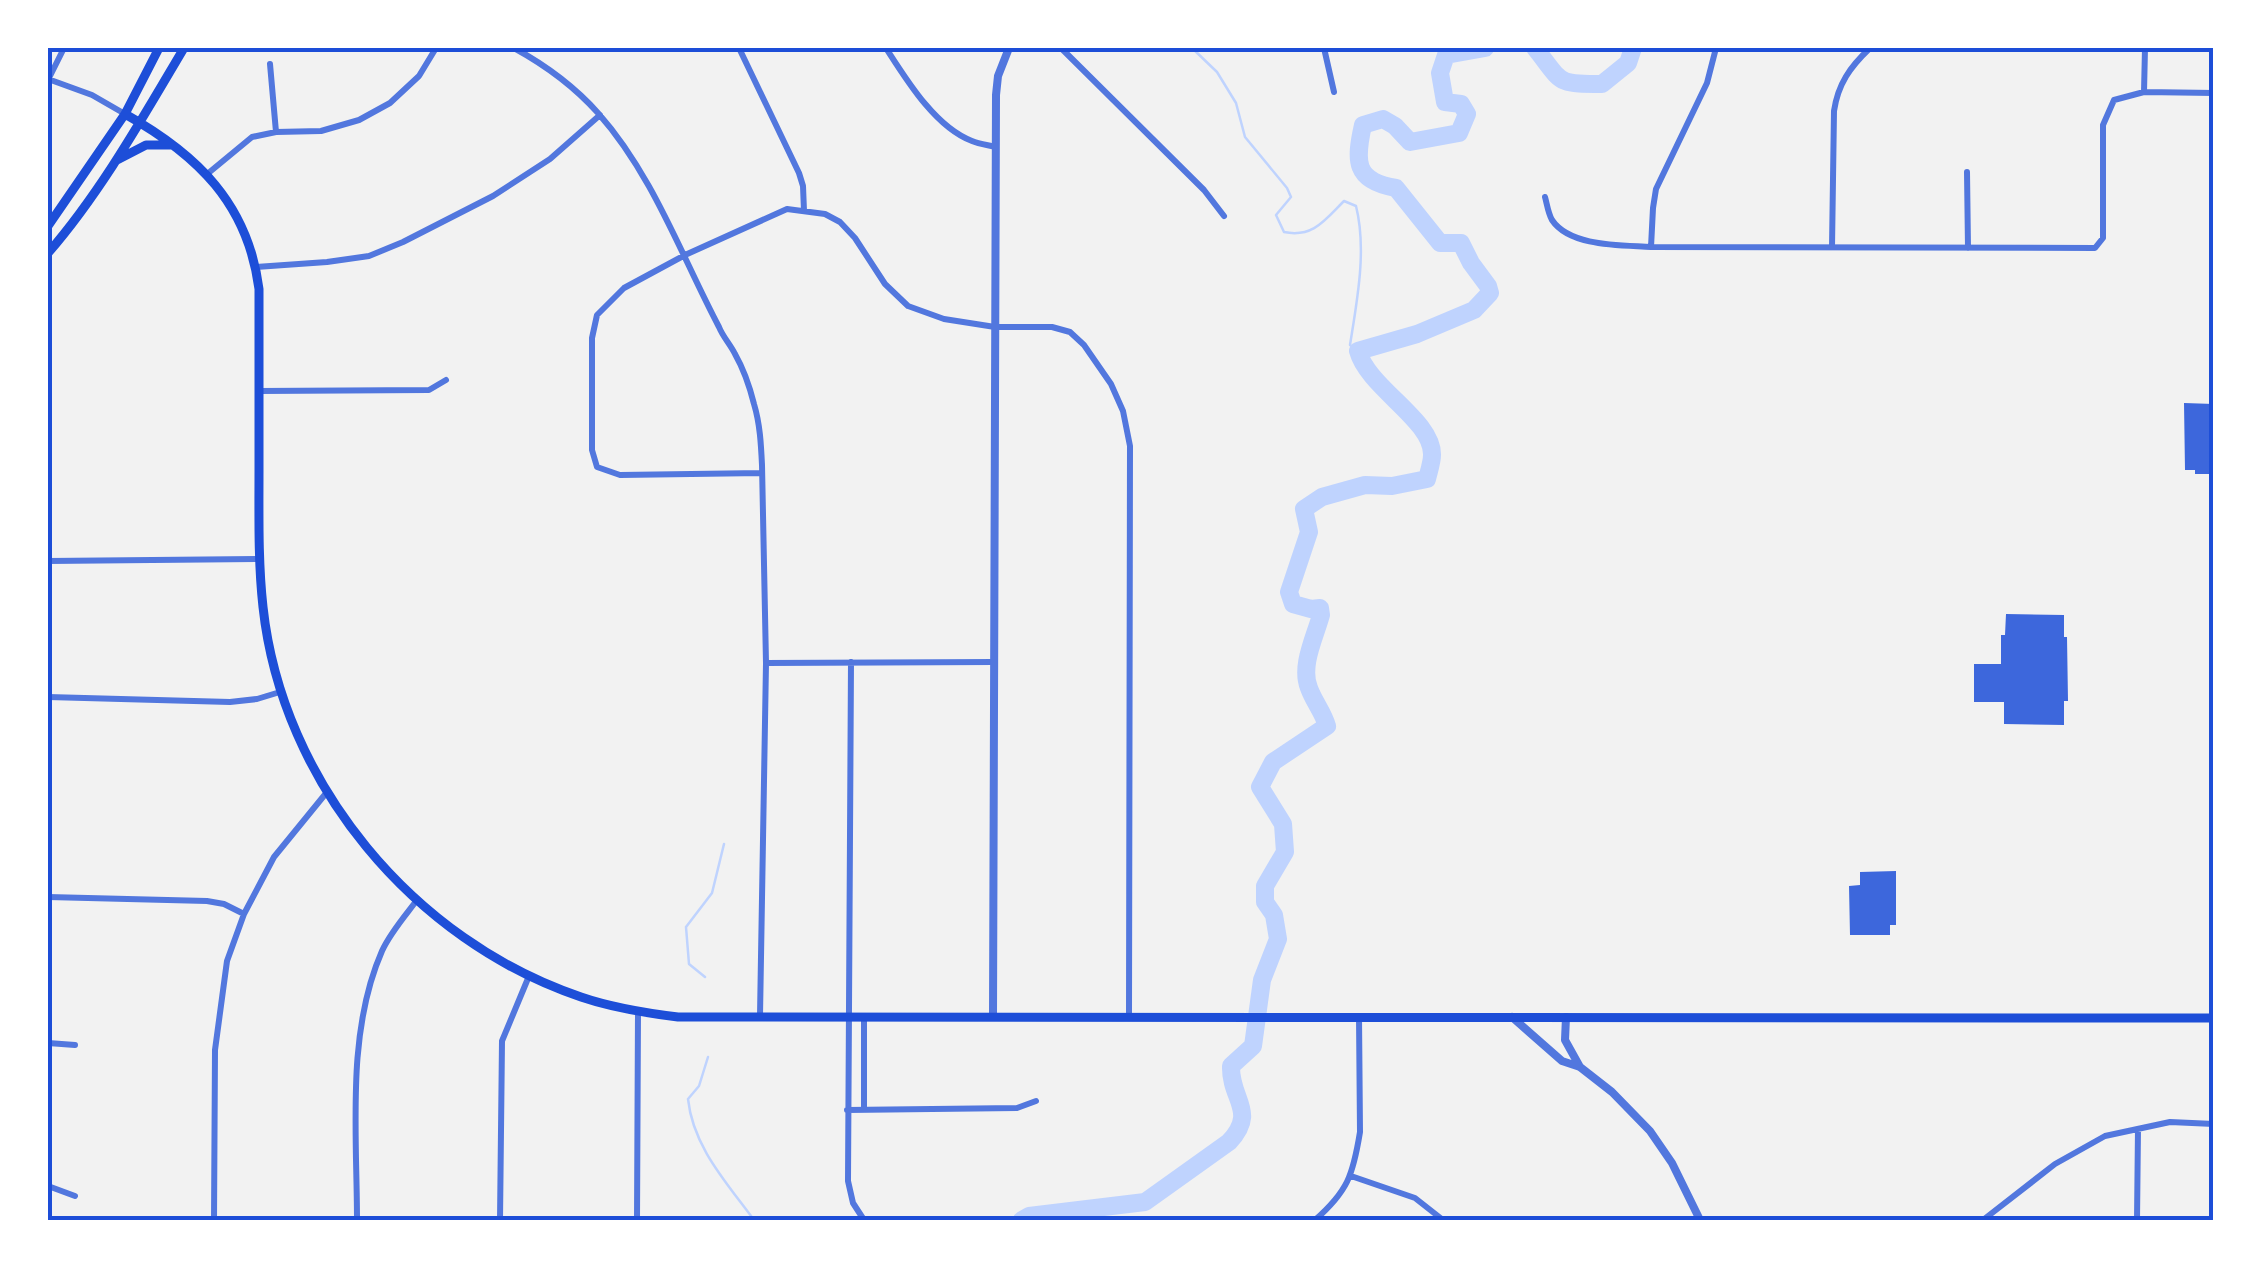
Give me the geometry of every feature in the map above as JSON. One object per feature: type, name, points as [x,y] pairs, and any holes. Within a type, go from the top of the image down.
[{"type":"main road","points":[[48,226],[125,114],[160,48]]},
{"type":"main road","points":[[48,252],[76,220],[184,48]]},
{"type":"main road","points":[[125,114],[172,145],[228,199],[242,224],[256,268],[263,609],[280,692],[297,737],[326,792],[373,856],[417,900],[475,945],[529,976],[582,997],[638,1012],[678,1017],[2214,1018]]},
{"type":"main road","points":[[111,164],[146,145],[172,145]]},
{"type":"street","points":[[64,48],[48,79],[92,95],[125,114]]},
{"type":"street","points":[[206,174],[252,137],[322,131],[358,120],[390,103],[418,76],[436,48]]},
{"type":"street","points":[[514,48],[563,80],[600,115],[638,166],[720,330],[736,354],[754,403],[762,473],[766,663],[760,1016]]},
{"type":"street","points":[[739,48],[799,173],[804,211]]},
{"type":"street","points":[[886,48],[912,89],[947,124],[970,140],[996,146]]},
{"type":"street","points":[[993,1016],[996,95],[998,76],[1009,48]]},
{"type":"street","points":[[1061,48],[1204,190],[1224,216]]},
{"type":"street","points":[[1324,48],[1334,92]]},
{"type":"street","points":[[1651,246],[1656,189],[1707,83],[1716,48]]},
{"type":"street","points":[[1832,247],[1834,112],[1838,91],[1852,65],[1870,48]]},
{"type":"street","points":[[2144,92],[2145,48]]},
{"type":"street","points":[[270,64],[276,132]]},
{"type":"street","points":[[1545,196],[1554,223],[1596,244],[2095,248],[2104,238],[2104,124],[2114,100],[2144,92],[2214,93]]},
{"type":"street","points":[[256,268],[369,256],[404,242],[493,196],[550,159],[600,115]]},
{"type":"street","points":[[1967,172],[1968,248]]},
{"type":"street","points":[[762,473],[620,475],[597,467],[592,450],[592,338],[598,315],[624,288],[787,208],[825,214],[840,222],[885,284],[908,306],[944,319],[1070,332],[1111,384],[1129,436],[1129,1016]]},
{"type":"street","points":[[259,391],[429,390],[446,380]]},
{"type":"street","points":[[48,561],[259,558]]},
{"type":"street","points":[[851,662],[848,1182],[853,1203],[864,1220]]},
{"type":"street","points":[[766,663],[994,662]]},
{"type":"street","points":[[48,698],[230,702],[280,692]]},
{"type":"street","points":[[214,1220],[215,1050],[227,961],[244,914],[274,857],[326,792]]},
{"type":"street","points":[[48,898],[207,901],[244,914]]},
{"type":"street","points":[[357,1220],[357,1069],[362,1016],[383,948],[417,900]]},
{"type":"street","points":[[500,1220],[502,1041],[529,976]]},
{"type":"street","points":[[638,1012],[638,1220]]},
{"type":"street","points":[[1316,1220],[1343,1192],[1352,1176],[1360,1132],[1360,1016]]},
{"type":"street","points":[[1512,1016],[1562,1061],[1580,1067],[1612,1092],[1650,1131],[1672,1162],[1700,1220]]},
{"type":"street","points":[[1566,1016],[1565,1040],[1580,1067]]},
{"type":"street","points":[[864,1017],[864,1110]]},
{"type":"street","points":[[48,1044],[75,1045]]},
{"type":"street","points":[[847,1110],[1017,1108],[1036,1101]]},
{"type":"street","points":[[1983,1220],[2055,1164],[2105,1136],[2170,1122],[2214,1124]]},
{"type":"street","points":[[2137,1220],[2138,1129]]},
{"type":"street","points":[[1352,1176],[1415,1198],[1443,1220]]},
{"type":"street","points":[[48,1186],[75,1196]]},
{"type":"building","points":[[2184,403],[2214,404],[2214,474],[2185,470]]},
{"type":"building","points":[[2006,614],[2064,615],[2068,701],[2064,701],[2064,725],[2004,724],[2004,702],[1974,702],[1974,664],[2001,664]]},
{"type":"building","points":[[1896,871],[1896,925],[1890,925],[1890,935],[1850,935],[1849,886],[1860,885],[1860,872]]},
{"type":"waterway","points":[[1192,48],[1217,72],[1236,103],[1245,137],[1287,188],[1291,197],[1276,215],[1284,232],[1311,230],[1344,201],[1356,206],[1361,258],[1350,345],[1358,351]]},
{"type":"waterway","points":[[1022,1220],[1145,1202],[1229,1142],[1241,1122],[1231,1066],[1253,1046],[1262,980],[1278,939],[1274,915],[1265,902],[1265,886],[1285,852],[1283,824],[1260,787],[1273,762],[1327,726],[1307,679],[1307,661],[1320,608],[1293,604],[1289,592],[1309,532],[1304,509],[1322,497],[1365,485],[1392,486],[1427,479],[1432,458],[1430,442],[1412,416],[1374,378],[1358,351],[1417,334],[1474,310],[1490,293],[1461,243],[1440,243],[1396,188],[1382,185],[1365,174],[1359,159],[1363,125],[1383,119],[1410,142],[1459,133],[1467,114],[1461,104],[1445,102],[1440,73],[1446,55],[1485,48]]},
{"type":"waterway","points":[[1535,48],[1561,79],[1602,84],[1628,63],[1633,48]]},
{"type":"waterway","points":[[705,977],[689,964],[686,927],[712,893],[724,844]]},
{"type":"waterway","points":[[708,1057],[699,1086],[688,1099],[691,1116],[713,1164],[754,1220]]}]
